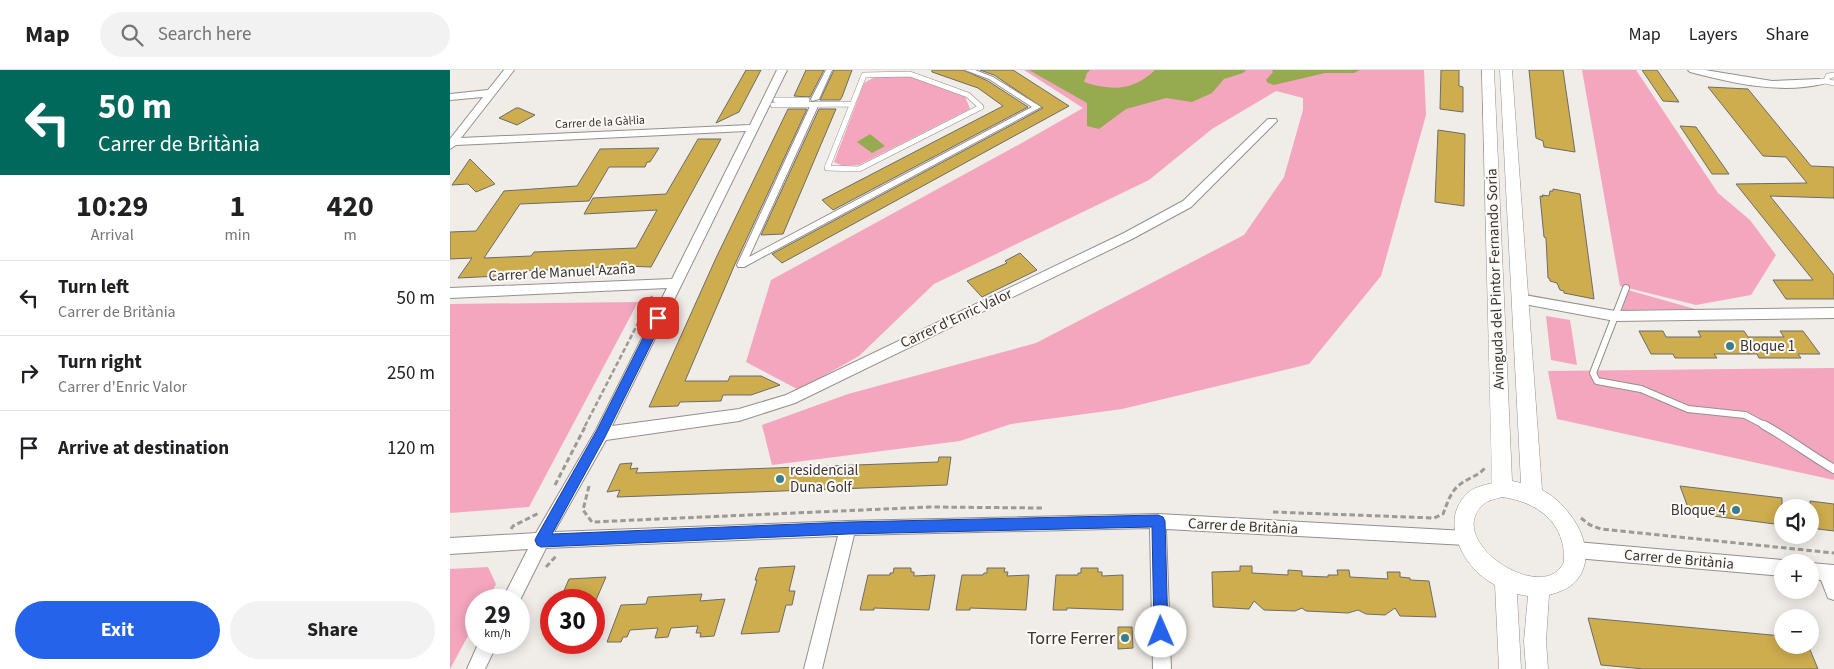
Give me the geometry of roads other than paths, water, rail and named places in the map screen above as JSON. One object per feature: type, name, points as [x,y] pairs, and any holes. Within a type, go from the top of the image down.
[{"type":"street","points":[[451,143],[509,70]]},
{"type":"street","points":[[516,589],[541,540],[601,434],[782,70]]},
{"type":"street","points":[[829,70],[812,101],[741,265],[1037,107],[991,78],[968,70]]},
{"type":"street","name":"Avinguda del Pintor Fernando Soria","points":[[1488,70],[1502,488]]},
{"type":"street","name":"Avinguda del Pintor Fernando Soria","points":[[1506,70],[1518,299],[1532,495]]},
{"type":"street","points":[[1694,70],[1732,78],[1767,82],[1793,84],[1822,82]]},
{"type":"street","points":[[450,97],[491,92]]},
{"type":"street","name":"Carrer d'Enric Valor","points":[[601,434],[739,416],[790,399],[838,374],[1128,236],[1188,204],[1272,121]]},
{"type":"street","name":"Carrer de la Gàl·lia","points":[[451,143],[752,128]]},
{"type":"street","name":"Carrer de Manuel Azaña","points":[[450,293],[676,283]]},
{"type":"street","name":"Avinguda del Pintor Fernando Soria","points":[[1518,299],[1615,316],[1834,313]]},
{"type":"street","points":[[1502,488],[1532,495],[1548,505],[1562,518],[1572,534],[1576,550],[1574,564],[1567,576],[1555,585],[1539,588],[1522,586],[1505,580],[1488,569],[1474,555],[1466,538],[1463,523],[1466,509],[1474,498],[1487,491],[1502,488]]},
{"type":"street","points":[[1158,521],[1162,669]]},
{"type":"street","name":"Carrer de Britània","points":[[450,546],[541,540],[848,528],[1158,521],[1466,538]]},
{"type":"street","points":[[813,669],[848,528]]},
{"type":"street","name":"Carrer de Britània","points":[[1576,550],[1774,567]]},
{"type":"street","points":[[1823,572],[1834,592]]},
{"type":"street","points":[[1505,580],[1510,669]]},
{"type":"street","points":[[1537,669],[1535,641],[1539,588]]},
{"type":"street","points":[[476,669],[483,654]]},
{"type":"lane","points":[[910,74],[968,95],[981,107],[859,169],[827,168],[851,104],[864,75],[910,74]]},
{"type":"lane","points":[[1822,82],[1828,76],[1834,75]]},
{"type":"lane","points":[[1822,82],[1834,83]]},
{"type":"lane","points":[[775,102],[812,101],[851,104]]},
{"type":"lane","points":[[1626,288],[1593,373],[1596,381],[1641,389],[1688,409],[1745,415],[1784,436],[1805,452],[1834,469]]},
{"type":"place","name":"Bloque 1","points":[[1730,346]]},
{"type":"place","name":"residencial Duna Golf","points":[[780,479]]},
{"type":"place","name":"Bloque 4","points":[[1736,510]]},
{"type":"place","name":"Torre Ferrer","points":[[1125,638]]}]
